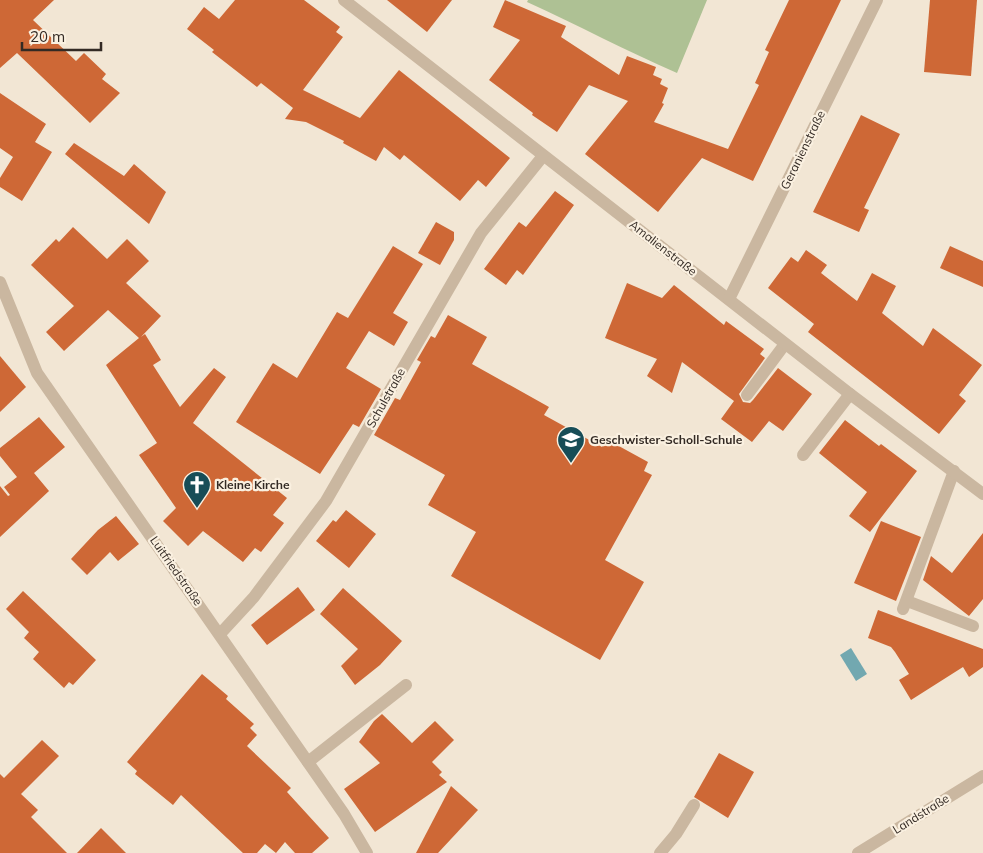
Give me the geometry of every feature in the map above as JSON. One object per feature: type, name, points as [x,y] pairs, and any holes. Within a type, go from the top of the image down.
[{"type":"street","name":"Amalienstraße","points":[[344,0],[785,344],[983,494]]},
{"type":"street","name":"Geranienstraße","points":[[729,299],[877,0]]},
{"type":"street","name":"Schulstraße","points":[[220,634],[254,597],[326,501],[481,233],[543,156]]},
{"type":"street","name":"Luitfriedstraße","points":[[0,282],[37,373],[344,814],[366,853]]},
{"type":"street","points":[[747,395],[785,344]]},
{"type":"street","points":[[803,455],[850,394]]},
{"type":"street","points":[[954,471],[905,605],[973,626]]},
{"type":"street","points":[[308,762],[406,684]]},
{"type":"street","name":"Landstraße","points":[[858,853],[983,776]]},
{"type":"street","points":[[660,853],[676,834],[694,804]]},
{"type":"green space","points":[[528,0],[707,0],[677,73],[527,2]]},
{"type":"water","points":[[851,648],[867,674],[856,681],[840,655]]},
{"type":"building","points":[[0,0],[54,0],[33,20],[76,61],[84,53],[106,74],[102,79],[120,93],[90,123],[17,53],[0,68]]},
{"type":"building","points":[[235,0],[304,0],[340,27],[336,32],[343,37],[303,90],[360,118],[399,70],[510,158],[486,187],[478,180],[460,201],[404,155],[400,160],[384,147],[376,161],[343,143],[344,141],[306,122],[285,119],[293,108],[261,83],[257,87],[212,52],[214,50],[187,29],[204,7],[219,19]]},
{"type":"building","points":[[387,0],[452,0],[427,32]]},
{"type":"building","points":[[505,0],[566,26],[561,37],[619,75],[627,56],[656,67],[653,75],[662,79],[660,84],[668,88],[662,103],[664,104],[654,122],[728,149],[759,85],[755,83],[769,52],[765,50],[789,0],[841,0],[753,181],[702,158],[658,212],[585,154],[628,101],[589,85],[557,132],[532,115],[533,113],[489,80],[520,40],[493,27]]},
{"type":"building","points":[[930,0],[977,0],[971,76],[924,72]]},
{"type":"building","points":[[0,93],[46,124],[35,142],[52,152],[22,201],[0,187],[0,178],[13,157],[0,148]]},
{"type":"building","points":[[861,115],[900,134],[864,208],[869,210],[859,232],[813,212]]},
{"type":"building","points":[[74,143],[124,176],[134,164],[166,192],[149,224],[65,154]]},
{"type":"building","points":[[555,191],[574,205],[523,275],[517,270],[506,285],[484,269],[519,222],[526,227]]},
{"type":"building","points":[[436,222],[454,232],[454,240],[440,265],[418,253]]},
{"type":"building","points":[[73,227],[107,259],[127,239],[149,261],[126,283],[161,316],[141,337],[145,334],[161,360],[153,365],[180,407],[214,368],[226,377],[193,423],[287,498],[273,515],[284,523],[261,552],[255,548],[243,562],[203,531],[188,546],[163,521],[176,508],[139,455],[157,443],[106,365],[139,338],[108,310],[64,351],[46,332],[74,306],[31,265],[56,239],[59,242]]},
{"type":"building","points":[[393,246],[423,264],[393,313],[408,322],[394,346],[369,331],[346,368],[381,389],[359,427],[353,424],[320,474],[236,422],[273,363],[297,378],[337,312],[348,318]]},
{"type":"building","points":[[950,246],[983,261],[983,287],[940,268]]},
{"type":"building","points":[[806,250],[827,265],[821,273],[857,301],[872,273],[896,286],[882,313],[923,346],[933,328],[982,365],[959,395],[966,401],[939,434],[808,332],[814,324],[768,288],[791,257],[798,262]]},
{"type":"building","points":[[627,283],[662,298],[674,285],[724,325],[726,321],[764,349],[760,354],[765,358],[739,394],[743,402],[750,403],[778,368],[812,394],[783,431],[769,421],[752,442],[721,419],[734,401],[682,362],[672,393],[647,376],[657,359],[605,338]]},
{"type":"building","points":[[448,315],[487,337],[472,364],[549,407],[544,415],[602,447],[606,439],[648,462],[644,471],[652,475],[605,560],[644,582],[600,660],[451,576],[476,532],[428,505],[445,475],[374,435],[395,398],[400,400],[421,362],[417,360],[431,336],[435,338]]},
{"type":"building","points":[[0,356],[26,387],[0,412]]},
{"type":"building","points":[[39,417],[65,447],[34,473],[49,491],[0,537],[0,486],[8,496],[10,495],[4,487],[17,477],[0,456],[0,448]]},
{"type":"building","points":[[845,420],[879,446],[881,444],[917,471],[870,532],[849,516],[867,492],[819,453]]},
{"type":"building","points":[[346,510],[376,534],[349,568],[316,541],[333,520],[336,522]]},
{"type":"building","points":[[116,516],[139,544],[118,561],[110,552],[87,575],[71,559],[98,530]]},
{"type":"building","points":[[881,521],[921,537],[896,601],[854,583]]},
{"type":"building","points":[[983,533],[983,599],[969,616],[923,580],[931,556],[952,573]]},
{"type":"building","points":[[298,587],[315,610],[267,645],[251,625]]},
{"type":"building","points":[[343,588],[402,641],[380,665],[355,685],[341,666],[358,649],[320,614]]},
{"type":"building","points":[[23,591],[96,660],[73,685],[69,682],[64,688],[33,659],[39,652],[24,638],[29,632],[6,609]]},
{"type":"building","points":[[878,610],[983,649],[983,667],[969,677],[963,667],[911,700],[899,680],[909,674],[895,652],[891,647],[868,638]]},
{"type":"building","points":[[202,674],[228,696],[226,699],[254,724],[250,728],[257,735],[247,746],[291,788],[287,792],[329,838],[312,853],[295,853],[285,842],[276,853],[265,844],[257,853],[243,853],[181,795],[173,805],[135,774],[137,771],[127,762]]},
{"type":"building","points":[[382,714],[412,743],[435,721],[454,740],[432,762],[442,772],[439,775],[447,782],[375,832],[344,789],[380,763],[359,742],[374,721]]},
{"type":"building","points":[[42,740],[59,756],[21,794],[38,810],[31,817],[67,853],[0,853],[0,774],[4,778]]},
{"type":"building","points":[[719,753],[754,772],[728,818],[694,797]]},
{"type":"building","points":[[451,786],[478,810],[438,853],[416,853]]},
{"type":"building","points":[[101,828],[126,853],[77,853]]},
{"type":"place","name":"Geschwister-Scholl-Schule","points":[[571,464]]},
{"type":"place","name":"Kleine Kirche","points":[[197,509]]}]
